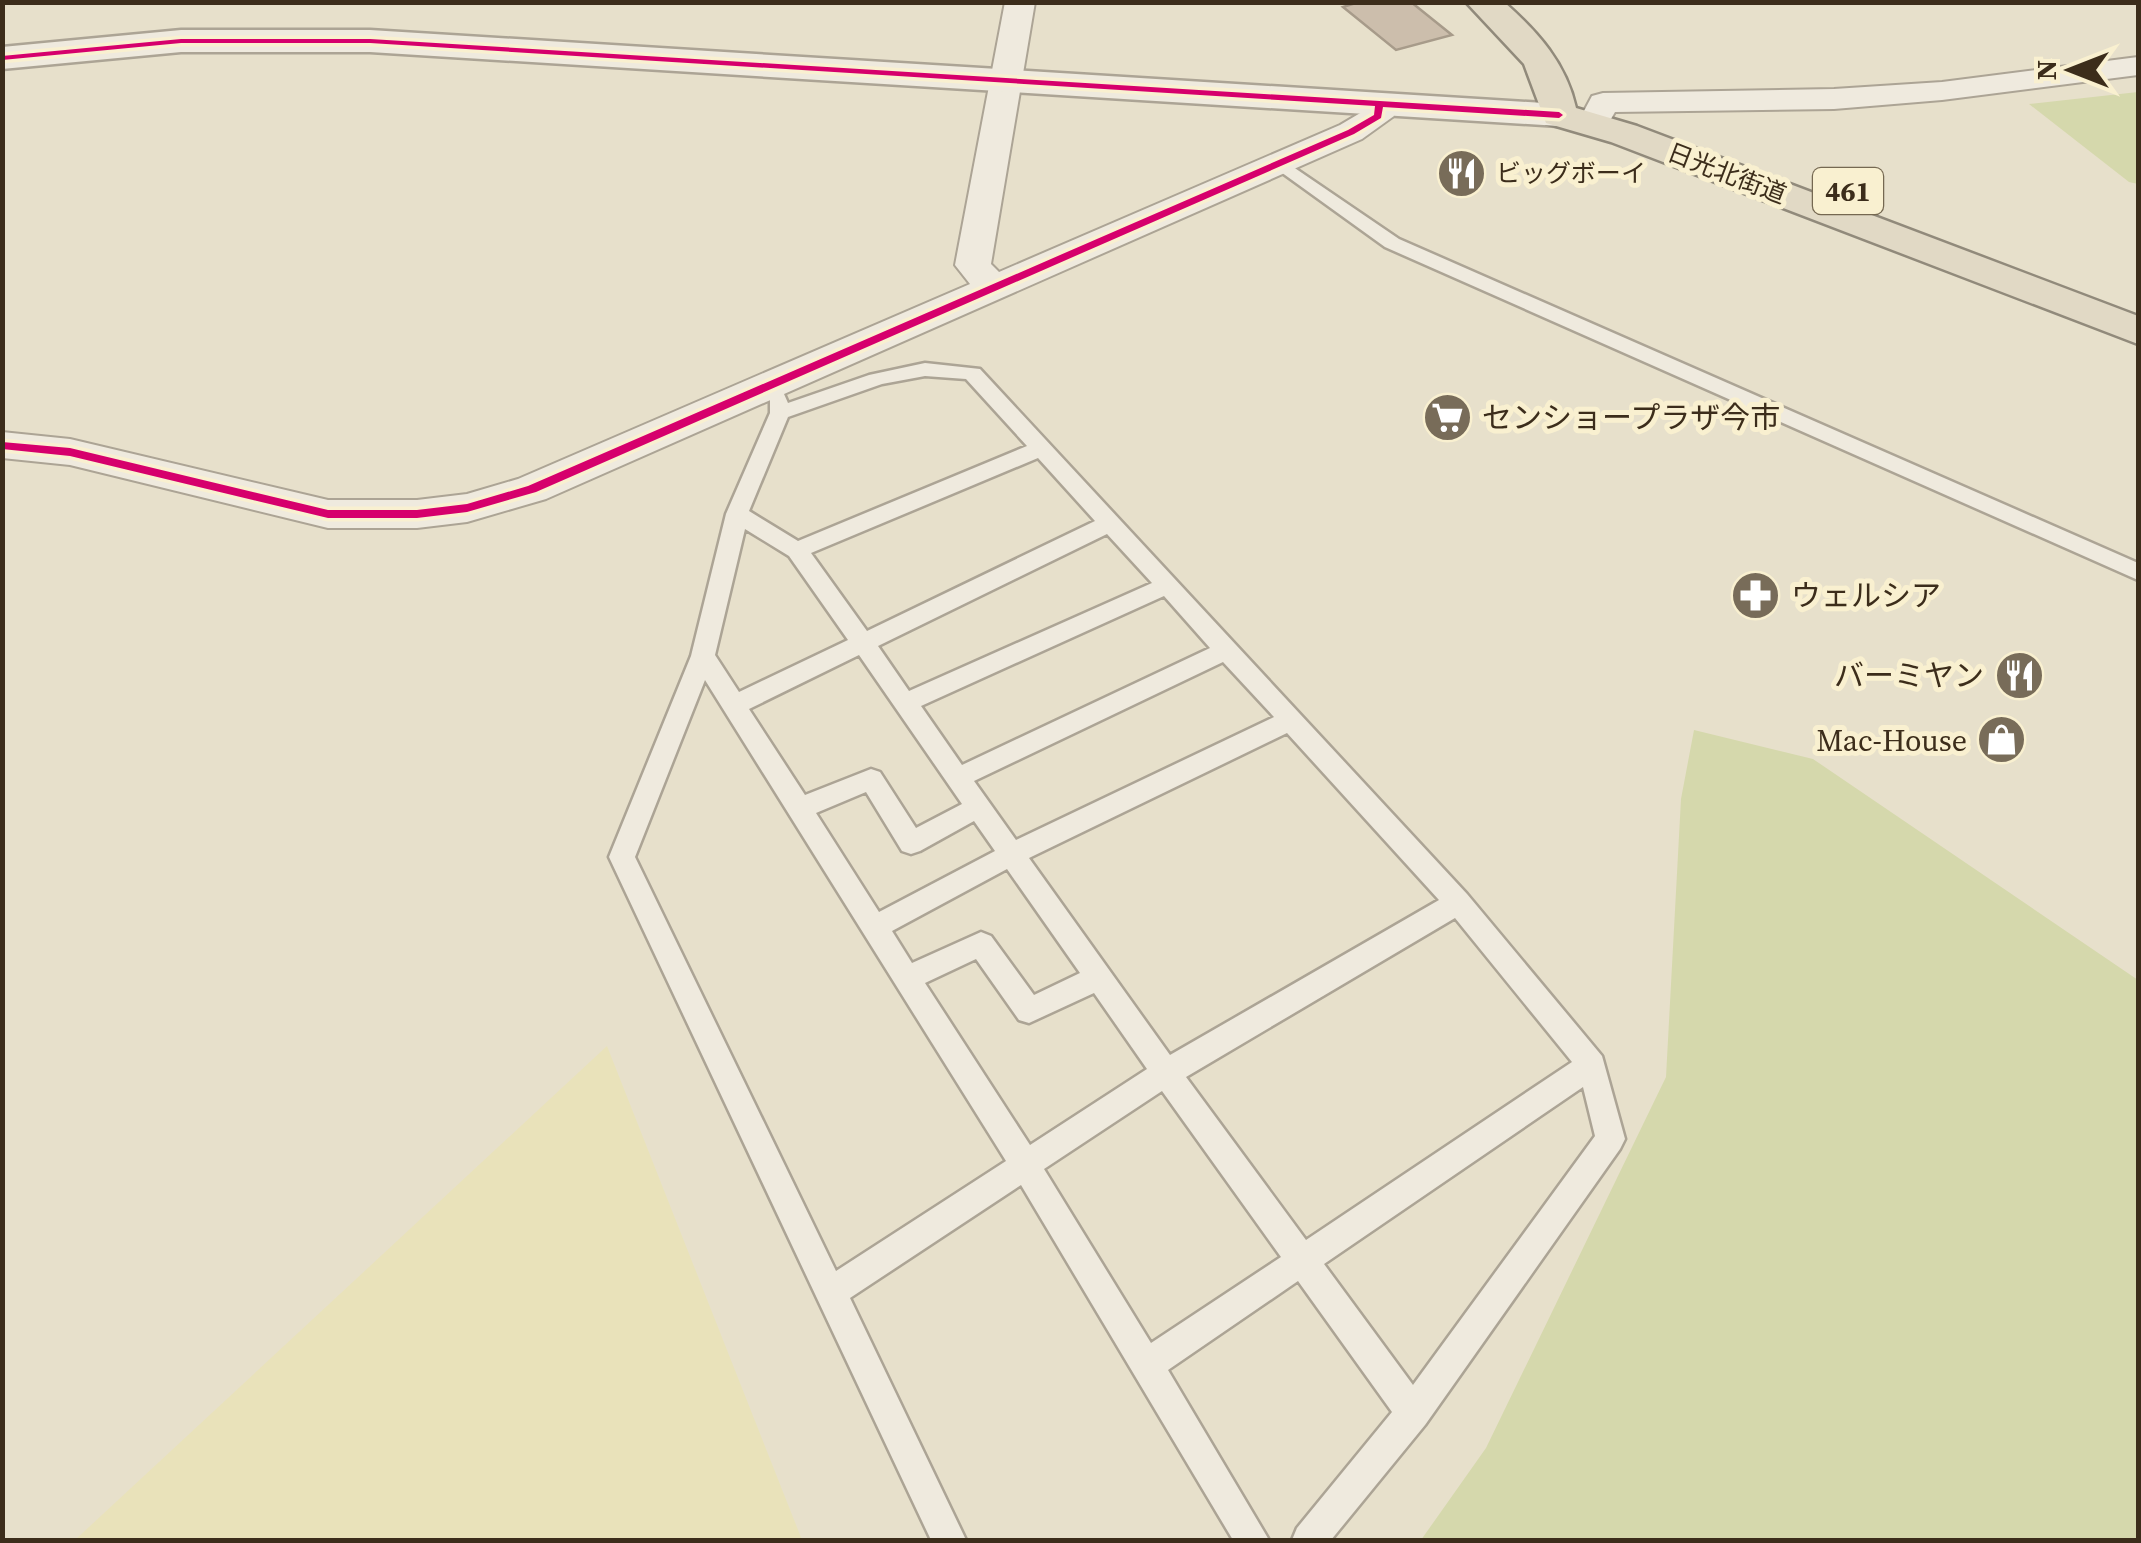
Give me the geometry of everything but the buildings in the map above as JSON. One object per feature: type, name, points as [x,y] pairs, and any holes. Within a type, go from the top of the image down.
[{"type":"highway","points":[[1482,2],[1537,53],[1577,109]]},
{"type":"highway","name":"日光北街道","points":[[1577,109],[2138,298]]},
{"type":"highway","name":"日光北街道","points":[[1577,109],[2138,331]]},
{"type":"street","points":[[995,290],[973,265],[1020,2]]},
{"type":"street","points":[[2,35],[195,19],[382,20],[1577,109]]},
{"type":"street","points":[[2,58],[181,40],[286,39],[1006,68],[1379,106],[1577,109],[1942,91],[2138,66]]},
{"type":"street","points":[[2,445],[70,452],[328,514],[417,514],[467,508],[532,489],[777,398],[995,290],[1351,132],[1378,116],[1379,106]]},
{"type":"lane","points":[[1280,164],[1392,243],[2138,572]]},
{"type":"lane","points":[[950,1540],[622,857],[703,656],[737,514],[777,398],[919,368],[946,366],[973,374],[1458,902],[1592,1065],[1610,1139],[1413,1413],[1308,1540]]},
{"type":"lane","points":[[797,550],[1041,448]]},
{"type":"lane","points":[[737,514],[797,550],[1166,1073],[1413,1413]]},
{"type":"lane","points":[[736,706],[1110,524]]},
{"type":"lane","points":[[905,704],[1168,586]]},
{"type":"lane","points":[[958,778],[1227,650]]},
{"type":"lane","points":[[703,656],[1025,1165],[1252,1540]]},
{"type":"lane","points":[[874,927],[1012,854],[1291,720]]},
{"type":"lane","points":[[800,808],[871,779],[911,843],[978,807]]},
{"type":"lane","points":[[830,1292],[1166,1073],[1458,902]]},
{"type":"lane","points":[[906,978],[981,944],[1028,1011],[1099,977]]},
{"type":"lane","points":[[1146,1366],[1304,1263],[1592,1065]]},
{"type":"shaded area","points":[[607,1046],[802,1540],[75,1540]]},
{"type":"green space","points":[[2138,92],[2138,184],[2129,182],[2029,104]]},
{"type":"green space","points":[[1694,730],[1813,759],[2138,980],[2138,1540],[1421,1540],[1486,1448],[1666,1077],[1681,799]]},
{"type":"cycle path","points":[[2,58],[181,41],[370,41],[1559,115]]},
{"type":"cycle path","points":[[2,445],[70,452],[328,514],[417,514],[467,508],[532,489],[1351,132],[1378,116],[1379,105]]},
{"type":"place","name":"ビッグボーイ","points":[[1461,173]]},
{"type":"place","name":"センショープラザ今市","points":[[1447,417]]},
{"type":"place","name":"ウェルシア","points":[[1756,595]]},
{"type":"place","name":"バーミヤン","points":[[2019,675]]},
{"type":"place","name":"Mac-House","points":[[2002,740]]}]
